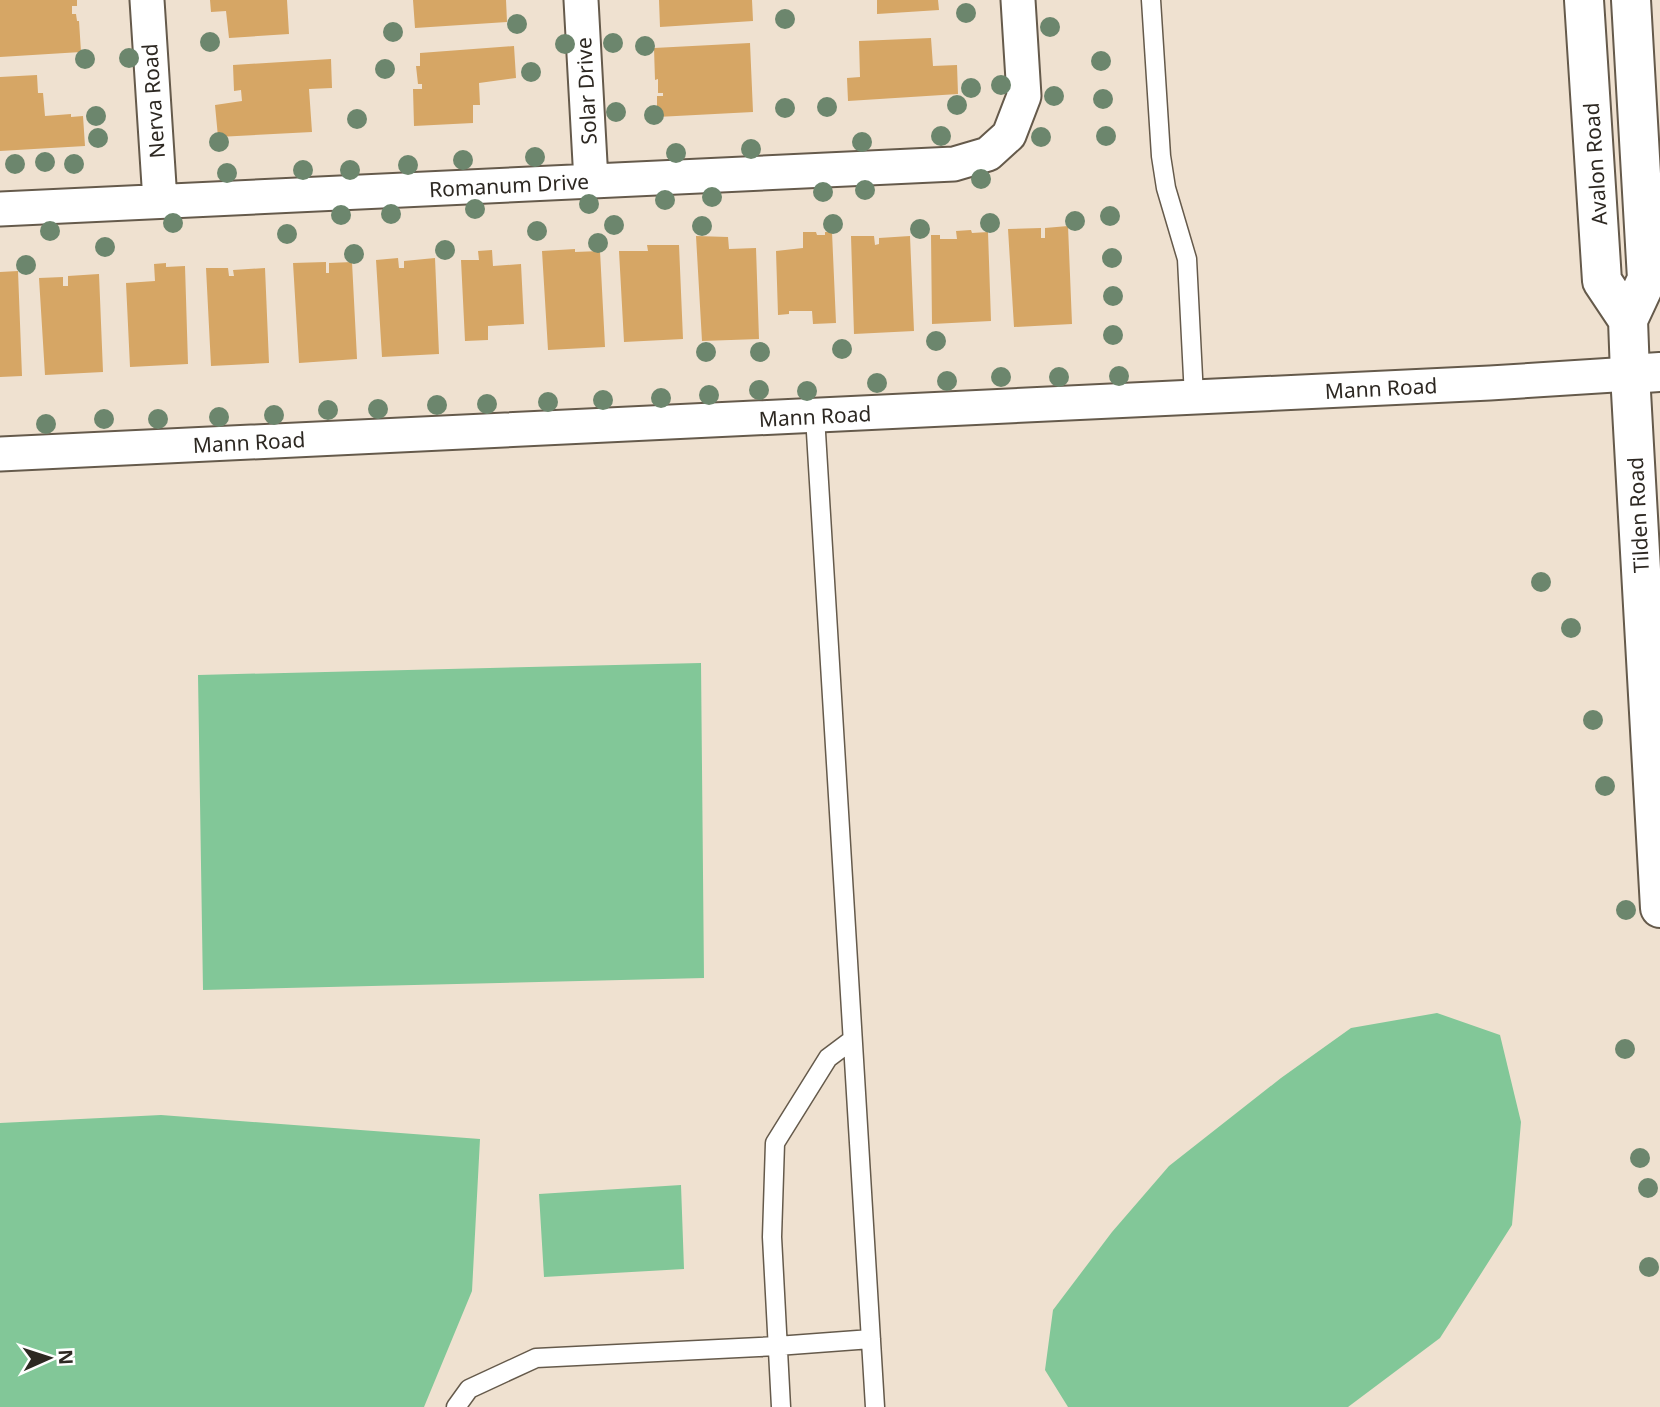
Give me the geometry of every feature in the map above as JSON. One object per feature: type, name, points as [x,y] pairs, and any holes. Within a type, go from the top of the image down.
[{"type":"main road","name":"Avalon Road","points":[[1584,0],[1602,281],[1628,320]]},
{"type":"main road","points":[[1631,0],[1651,205],[1647,279],[1628,320],[1645,373]]},
{"type":"main road","name":"Tilden Road","points":[[1645,373],[1660,908]]},
{"type":"street","name":"Nerva Road","points":[[147,0],[160,201]]},
{"type":"street","name":"Solar Drive","points":[[581,0],[591,181]]},
{"type":"street","name":"Romanum Drive","points":[[0,209],[954,163],[988,155],[1009,135],[1024,96],[1018,0]]},
{"type":"street","name":"Mann Road","points":[[0,454],[1571,379],[1645,373]]},
{"type":"lane","points":[[1151,0],[1161,156],[1166,188],[1187,259],[1194,397]]},
{"type":"lane","points":[[815,416],[875,1407]]},
{"type":"lane","points":[[781,1407],[772,1237],[775,1143],[828,1058],[852,1040]]},
{"type":"lane","points":[[456,1407],[469,1389],[536,1358],[871,1339]]},
{"type":"green space","points":[[701,663],[704,978],[203,990],[198,675]]},
{"type":"green space","points":[[1437,1013],[1500,1035],[1521,1122],[1512,1225],[1440,1338],[1348,1407],[1068,1407],[1045,1370],[1053,1310],[1112,1232],[1169,1166],[1281,1078],[1351,1028]]},
{"type":"green space","points":[[161,1115],[480,1139],[472,1291],[424,1407],[0,1407],[0,1123]]},
{"type":"green space","points":[[681,1185],[684,1269],[544,1277],[539,1194]]},
{"type":"building","points":[[0,0],[77,0],[77,6],[72,6],[72,14],[76,14],[79,21],[81,52],[0,57]]},
{"type":"building","points":[[210,0],[287,0],[289,34],[229,38],[226,11],[211,12]]},
{"type":"building","points":[[413,0],[506,0],[507,22],[415,28]]},
{"type":"building","points":[[659,0],[752,0],[753,21],[660,27]]},
{"type":"building","points":[[877,0],[938,0],[939,10],[877,14]]},
{"type":"building","points":[[931,38],[933,66],[957,65],[958,94],[848,101],[847,78],[860,77],[859,41]]},
{"type":"building","points":[[750,43],[753,112],[657,117],[657,96],[663,96],[663,93],[658,93],[658,79],[655,80],[654,48]]},
{"type":"building","points":[[514,46],[516,78],[479,83],[480,105],[473,105],[473,123],[414,126],[413,89],[422,89],[422,84],[418,84],[416,66],[420,66],[420,53]]},
{"type":"building","points":[[331,59],[332,88],[309,89],[312,132],[218,137],[215,105],[242,101],[241,90],[234,91],[233,65]]},
{"type":"building","points":[[37,75],[38,93],[43,93],[45,116],[83,116],[85,146],[0,151],[0,77]]},
{"type":"building","points":[[1068,226],[1072,324],[1014,327],[1008,229],[1041,228],[1041,238],[1045,238],[1045,228]]},
{"type":"building","points":[[971,230],[972,233],[988,232],[991,321],[932,324],[931,235],[940,235],[940,239],[957,239],[956,231]]},
{"type":"building","points":[[803,232],[825,235],[825,232],[832,232],[836,323],[813,324],[812,311],[789,311],[789,314],[778,315],[776,251],[803,248]]},
{"type":"building","points":[[696,236],[728,237],[729,249],[756,248],[759,339],[702,341]]},
{"type":"building","points":[[851,236],[874,236],[875,245],[879,244],[879,238],[910,236],[914,331],[854,334]]},
{"type":"building","points":[[647,245],[679,245],[683,339],[624,342],[619,251],[648,251]]},
{"type":"building","points":[[575,249],[575,252],[600,251],[605,347],[548,350],[542,251]]},
{"type":"building","points":[[492,250],[493,266],[521,264],[524,324],[488,326],[488,340],[465,341],[461,260],[479,260],[478,251]]},
{"type":"building","points":[[398,258],[399,268],[404,268],[404,261],[435,258],[439,354],[382,357],[376,260]]},
{"type":"building","points":[[326,262],[326,273],[329,273],[329,263],[352,262],[357,359],[299,363],[293,263]]},
{"type":"building","points":[[166,263],[166,267],[185,266],[188,364],[130,367],[126,283],[155,281],[154,264]]},
{"type":"building","points":[[206,268],[228,268],[229,276],[234,276],[233,270],[265,268],[269,363],[211,366]]},
{"type":"building","points":[[18,271],[22,376],[0,377],[0,272]]},
{"type":"building","points":[[99,274],[103,372],[45,375],[39,278],[63,277],[63,286],[68,286],[68,276]]}]
